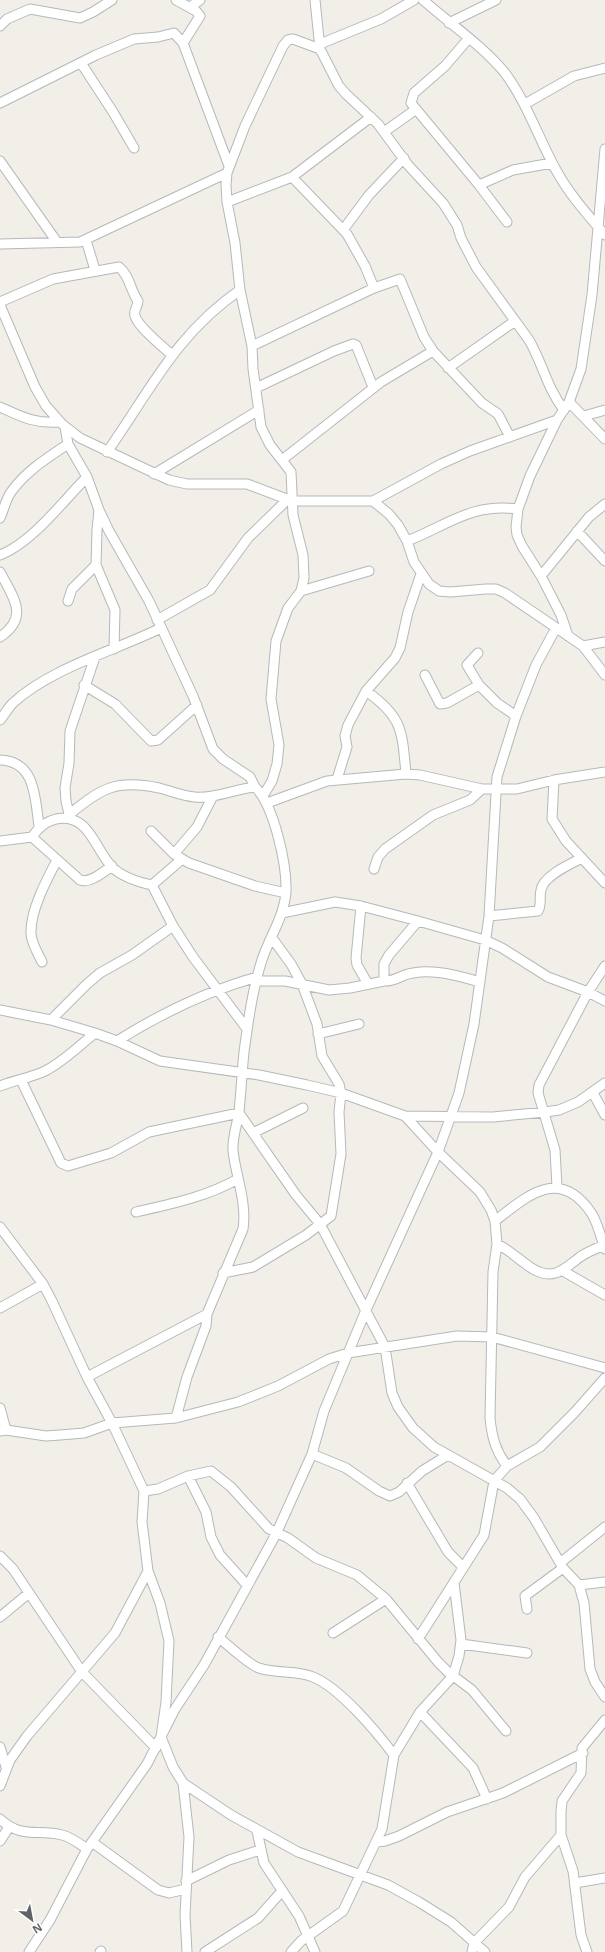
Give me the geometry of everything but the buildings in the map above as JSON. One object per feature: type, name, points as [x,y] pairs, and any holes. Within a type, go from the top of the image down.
[{"type":"street","points":[[30,9],[36,0]]},
{"type":"street","points":[[0,26],[3,17],[30,9],[80,18],[112,0]]},
{"type":"street","points":[[176,0],[190,7],[200,16],[183,43]]},
{"type":"street","points":[[190,7],[200,0]]},
{"type":"street","points":[[315,0],[320,46],[346,94],[371,117],[451,213],[476,267],[535,350],[547,383],[566,406],[584,416],[605,440]]},
{"type":"street","points":[[265,800],[277,764],[279,745],[271,699],[276,641],[288,608],[301,590],[304,578],[303,555],[290,501],[293,478],[291,472],[266,437],[261,427],[252,346],[240,290],[235,243],[227,202],[228,169],[245,126],[283,46],[288,40],[293,39],[320,46],[381,19],[414,0]]},
{"type":"street","points":[[423,0],[490,56],[505,73],[525,104],[552,163],[566,187],[605,235]]},
{"type":"street","points":[[449,23],[496,0]]},
{"type":"street","points":[[0,103],[81,62],[134,39],[158,37],[174,33],[183,43],[228,169]]},
{"type":"street","points":[[469,38],[445,66],[414,93],[411,103],[415,110],[479,185],[507,222]]},
{"type":"street","points":[[81,62],[134,148]]},
{"type":"street","points":[[525,104],[574,76],[605,68]]},
{"type":"street","points":[[384,132],[415,110]]},
{"type":"street","points":[[227,202],[292,177],[371,117]]},
{"type":"street","points":[[568,636],[561,615],[541,576],[517,535],[518,509],[530,476],[557,420],[566,406],[581,369],[592,295],[597,225],[605,149]]},
{"type":"street","points":[[343,230],[369,195],[404,158]]},
{"type":"street","points":[[0,161],[57,242]]},
{"type":"street","points":[[479,185],[514,170],[552,163]]},
{"type":"street","points":[[0,244],[80,242],[228,169]]},
{"type":"street","points":[[292,177],[321,209],[343,230],[365,266],[374,288]]},
{"type":"street","points":[[86,240],[96,270]]},
{"type":"street","points":[[172,355],[153,339],[136,318],[134,313],[138,301],[131,289],[128,277],[117,266],[53,279],[0,303],[35,387],[46,406],[62,424],[80,438],[107,452],[154,474],[169,480],[187,484],[247,484],[290,501],[373,501],[441,464],[557,420]]},
{"type":"street","points":[[252,346],[374,288],[398,279],[402,281],[424,337],[433,351],[482,403],[498,414],[510,437]]},
{"type":"street","points":[[107,452],[145,396],[155,378],[196,325],[221,303],[240,290]]},
{"type":"street","points":[[448,368],[515,321]]},
{"type":"street","points":[[256,388],[334,351],[353,344],[356,346],[373,387]]},
{"type":"street","points":[[282,460],[373,387],[433,351]]},
{"type":"street","points":[[0,407],[43,423],[62,424]]},
{"type":"street","points":[[154,474],[259,410]]},
{"type":"street","points":[[584,416],[605,410]]},
{"type":"street","points":[[62,424],[68,444],[87,477],[99,510],[149,601],[197,705],[213,749],[223,759],[250,777],[255,787],[265,800],[282,852],[286,893],[282,913],[261,961],[256,979],[242,1073],[239,1113],[233,1150],[245,1216],[243,1228],[207,1314],[206,1326],[187,1376],[176,1418]]},
{"type":"street","points":[[0,518],[10,493],[20,481],[36,465],[68,444]]},
{"type":"street","points":[[0,555],[18,545],[37,530],[87,477]]},
{"type":"street","points":[[0,719],[11,704],[23,694],[73,666],[114,649],[159,624],[210,590],[248,538],[290,501]]},
{"type":"street","points":[[373,501],[389,514],[406,541],[421,574],[429,584],[440,591],[450,592],[496,589],[505,593],[583,646],[605,675]]},
{"type":"street","points":[[541,576],[589,517],[605,504]]},
{"type":"street","points":[[406,541],[480,509],[500,507],[518,509]]},
{"type":"street","points":[[99,510],[96,530],[96,565],[115,610],[114,649]]},
{"type":"street","points":[[577,531],[605,561]]},
{"type":"street","points":[[68,601],[72,589],[96,565]]},
{"type":"street","points":[[301,590],[369,571]]},
{"type":"street","points":[[0,572],[16,604],[18,613],[15,622],[8,632],[0,637]]},
{"type":"street","points":[[337,779],[347,747],[346,732],[355,710],[366,691],[395,658],[400,648],[408,612],[421,574]]},
{"type":"street","points":[[30,1952],[50,1920],[90,1846],[147,1764],[175,1708],[204,1665],[218,1637],[276,1534],[312,1454],[324,1411],[366,1310],[438,1152],[459,1093],[474,1024],[489,916],[495,788],[516,716],[536,665],[556,628]]},
{"type":"street","points":[[583,646],[605,642]]},
{"type":"street","points":[[478,653],[467,665],[479,685],[497,703],[516,716]]},
{"type":"street","points":[[95,657],[84,685],[70,731],[69,763],[65,788],[66,801],[70,816],[84,827],[112,866],[127,877],[152,885],[173,926],[193,957],[248,1029]]},
{"type":"street","points":[[424,675],[438,701],[444,704],[479,685]]},
{"type":"street","points":[[84,685],[115,704],[151,742],[158,740],[197,705]]},
{"type":"street","points":[[366,691],[389,709],[398,724],[406,774]]},
{"type":"street","points":[[0,760],[10,761],[17,764],[28,774],[32,782],[39,826]]},
{"type":"street","points":[[265,800],[337,779],[354,780],[406,774],[420,775],[482,789],[517,789],[554,780],[605,772]]},
{"type":"street","points":[[554,780],[552,819],[566,841],[605,883]]},
{"type":"street","points":[[32,837],[39,826],[70,816],[97,792],[110,787],[141,786],[194,797],[213,796],[255,787]]},
{"type":"street","points":[[374,869],[378,858],[385,849],[433,815],[470,800],[482,789]]},
{"type":"street","points":[[152,885],[177,857],[197,827],[213,796]]},
{"type":"street","points":[[151,831],[177,857],[228,878],[286,893]]},
{"type":"street","points":[[0,842],[32,837],[42,844],[57,860],[80,880],[84,881],[112,866]]},
{"type":"street","points":[[489,916],[538,911],[540,908],[541,887],[549,878],[582,858]]},
{"type":"street","points":[[42,962],[32,938],[31,925],[39,899],[57,860]]},
{"type":"street","points":[[282,913],[335,902],[361,906],[418,921],[486,940],[502,948],[548,977],[588,992],[605,1001]]},
{"type":"street","points":[[361,906],[356,958],[357,965],[368,984]]},
{"type":"street","points":[[384,981],[384,964],[389,955],[418,921]]},
{"type":"street","points":[[51,1020],[87,984],[173,926]]},
{"type":"street","points":[[224,1273],[253,1266],[300,1239],[330,1216],[341,1154],[339,1112],[341,1093],[339,1084],[322,1056],[314,1013],[302,984],[291,964],[272,938]]},
{"type":"street","points":[[556,1187],[556,1150],[538,1093],[539,1085],[588,992],[605,966]]},
{"type":"street","points":[[117,1041],[162,1014],[218,990],[256,979],[285,981],[328,990],[350,988],[384,981],[391,982],[417,972],[444,973],[480,982]]},
{"type":"street","points":[[0,1010],[51,1020],[95,1033],[117,1041],[160,1061],[242,1073],[341,1093],[405,1116],[493,1117],[545,1112],[565,1107],[593,1093],[605,1083]]},
{"type":"street","points":[[318,1034],[359,1024]]},
{"type":"street","points":[[0,1086],[21,1080],[45,1070],[60,1061],[95,1033]]},
{"type":"street","points":[[21,1080],[61,1163],[68,1166],[111,1153],[150,1132],[239,1113]]},
{"type":"street","points":[[593,1093],[605,1115]]},
{"type":"street","points":[[253,1133],[304,1108]]},
{"type":"street","points":[[239,1113],[296,1195],[320,1224],[385,1347],[392,1393],[398,1407],[413,1428],[434,1447],[494,1481],[520,1499],[534,1518],[561,1565],[579,1585],[584,1603],[590,1669],[595,1682],[605,1697]]},
{"type":"street","points":[[405,1116],[438,1152],[480,1192],[491,1210],[495,1221],[496,1244],[493,1272],[490,1418],[492,1433],[498,1454],[507,1466]]},
{"type":"street","points":[[136,1212],[198,1197],[222,1188],[238,1179]]},
{"type":"street","points":[[495,1221],[533,1193],[556,1187],[573,1194],[592,1215],[604,1246],[580,1257],[563,1271],[550,1274],[541,1273],[520,1261],[505,1248],[496,1244]]},
{"type":"street","points":[[0,1227],[43,1284],[56,1308],[87,1377],[112,1422],[144,1491],[142,1522],[148,1571],[160,1603],[169,1641],[166,1702],[161,1737],[173,1767],[183,1782],[258,1831],[298,1852],[388,1885],[441,1915],[473,1947],[485,1952]]},
{"type":"street","points":[[563,1271],[605,1295]]},
{"type":"street","points":[[0,1308],[43,1284]]},
{"type":"street","points":[[87,1377],[207,1314]]},
{"type":"street","points":[[0,1408],[3,1431],[46,1436],[84,1433],[112,1422],[176,1418],[238,1402],[278,1386],[329,1359],[348,1353],[413,1341],[457,1336],[492,1337],[605,1368]]},
{"type":"street","points":[[418,1639],[484,1535],[494,1481],[507,1466],[540,1447],[575,1412],[605,1378]]},
{"type":"street","points":[[312,1454],[346,1468],[388,1496],[398,1492],[407,1483],[448,1454]]},
{"type":"street","points":[[144,1491],[158,1489],[188,1476],[211,1471],[231,1487],[268,1529],[276,1534],[288,1538],[316,1558],[357,1575],[386,1599],[418,1639],[453,1676],[472,1690],[506,1731]]},
{"type":"street","points":[[188,1476],[206,1512],[211,1537],[220,1556],[247,1585]]},
{"type":"street","points":[[407,1483],[448,1552],[463,1568]]},
{"type":"street","points":[[527,1609],[525,1596],[605,1527]]},
{"type":"street","points":[[0,1556],[13,1569],[82,1672],[156,1748]]},
{"type":"street","points":[[0,1786],[6,1767],[27,1736],[115,1633],[148,1571]]},
{"type":"street","points":[[579,1585],[605,1582]]},
{"type":"street","points":[[291,1952],[308,1935],[343,1911],[382,1829],[394,1755],[420,1712],[453,1676],[461,1644],[460,1622],[454,1583]]},
{"type":"street","points":[[0,1617],[29,1593]]},
{"type":"street","points":[[333,1633],[386,1599]]},
{"type":"street","points":[[218,1637],[258,1668],[299,1673],[314,1678],[356,1710],[381,1737],[394,1755]]},
{"type":"street","points":[[461,1644],[527,1653]]},
{"type":"street","points":[[420,1712],[473,1768],[487,1798]]},
{"type":"street","points":[[587,1952],[581,1935],[576,1883],[561,1835],[562,1801],[581,1774],[582,1748],[604,1722]]},
{"type":"street","points":[[0,1747],[6,1767]]},
{"type":"street","points":[[377,1842],[399,1836],[447,1812],[503,1793],[583,1753]]},
{"type":"street","points":[[183,1782],[189,1837],[185,1914],[187,1952]]},
{"type":"street","points":[[0,1819],[9,1827],[29,1834],[64,1835],[90,1846],[158,1890],[170,1893],[229,1860],[260,1850]]},
{"type":"street","points":[[0,1841],[9,1827]]},
{"type":"street","points":[[258,1831],[260,1850],[264,1863],[299,1916],[315,1952]]},
{"type":"street","points":[[473,1947],[510,1907],[525,1877],[561,1835]]},
{"type":"street","points":[[576,1883],[605,1878]]},
{"type":"street","points":[[204,1952],[258,1918],[268,1909],[282,1891]]}]
